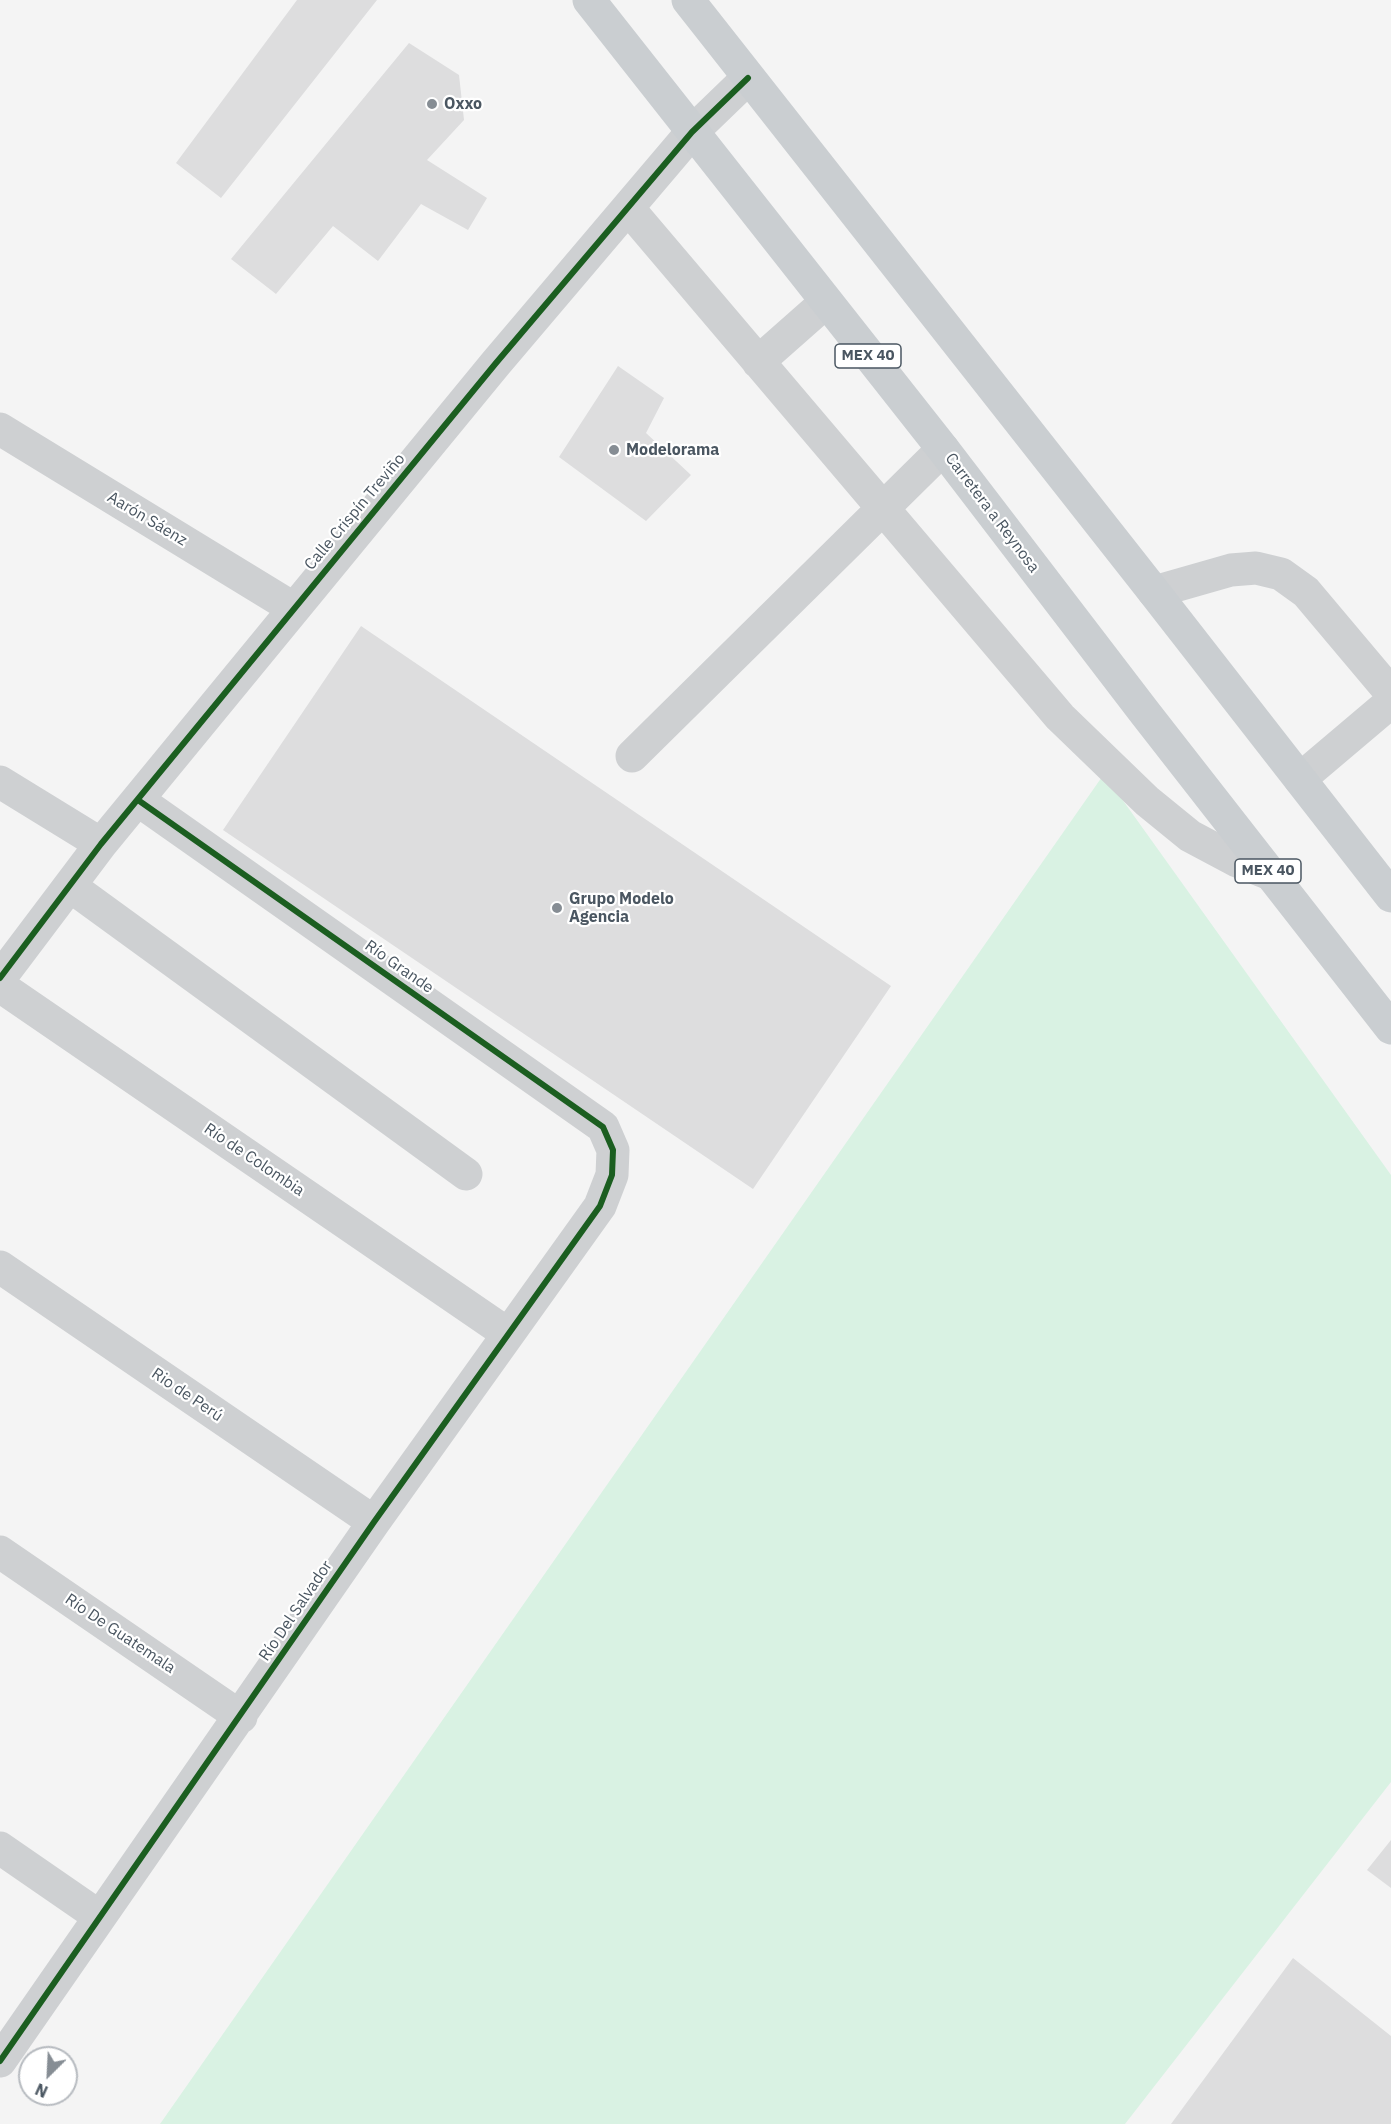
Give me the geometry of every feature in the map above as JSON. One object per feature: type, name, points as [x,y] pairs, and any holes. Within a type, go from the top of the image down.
[{"type":"main road","name":"Carretera a Reynosa","points":[[589,0],[943,449],[1270,874],[1387,1016]]},
{"type":"main road","points":[[688,0],[1155,592],[1391,896]]},
{"type":"street","name":"Calle Crispín Treviño","points":[[0,978],[102,844],[496,363],[692,132],[748,78]]},
{"type":"street","points":[[628,208],[1060,717],[1147,801],[1190,836],[1237,861],[1270,874]]},
{"type":"street","points":[[758,362],[826,302]]},
{"type":"street","name":"Aarón Sáenz","points":[[0,429],[293,608]]},
{"type":"street","points":[[632,756],[943,449]]},
{"type":"street","points":[[1155,592],[1231,570],[1256,568],[1281,574],[1306,592],[1391,693]]},
{"type":"street","points":[[1300,779],[1391,702]]},
{"type":"street","points":[[0,782],[102,844]]},
{"type":"street","name":"Río Grande","points":[[138,800],[603,1126],[613,1150],[612,1175]]},
{"type":"street","points":[[70,886],[466,1174]]},
{"type":"street","name":"Río de Colombia","points":[[0,986],[508,1334]]},
{"type":"street","name":"Río Del Salvador","points":[[0,2061],[241,1717],[374,1522],[600,1206],[612,1175]]},
{"type":"street","name":"Rio de Perú","points":[[0,1268],[374,1522]]},
{"type":"street","name":"Río De Guatemala","points":[[0,1552],[241,1717]]},
{"type":"street","points":[[0,1848],[100,1917]]},
{"type":"green space","points":[[1104,774],[1391,1175],[1391,1782],[1125,2124],[160,2124]]},
{"type":"building","points":[[297,0],[377,0],[221,198],[176,163]]},
{"type":"building","points":[[409,43],[459,75],[464,120],[427,160],[487,198],[468,230],[421,204],[378,261],[333,226],[276,294],[231,259]]},
{"type":"building","name":"Modelorama","points":[[618,366],[664,398],[646,433],[691,475],[646,521],[559,457]]},
{"type":"building","name":"Grupo Modelo Agencia","points":[[361,626],[891,986],[753,1189],[223,830]]},
{"type":"building","points":[[1391,1840],[1391,1888],[1367,1870]]},
{"type":"building","points":[[1293,1958],[1391,2036],[1391,2124],[1171,2124]]},
{"type":"cycle path","points":[[0,978],[101,844],[496,363],[692,132],[748,78]]},
{"type":"cycle path","points":[[0,2061],[374,1522],[600,1206],[612,1175],[613,1150],[603,1127],[138,800]]},
{"type":"place","name":"Oxxo","points":[[432,104]]},
{"type":"place","name":"Modelorama","points":[[614,450]]},
{"type":"place","name":"Grupo Modelo Agencia","points":[[557,908]]}]
